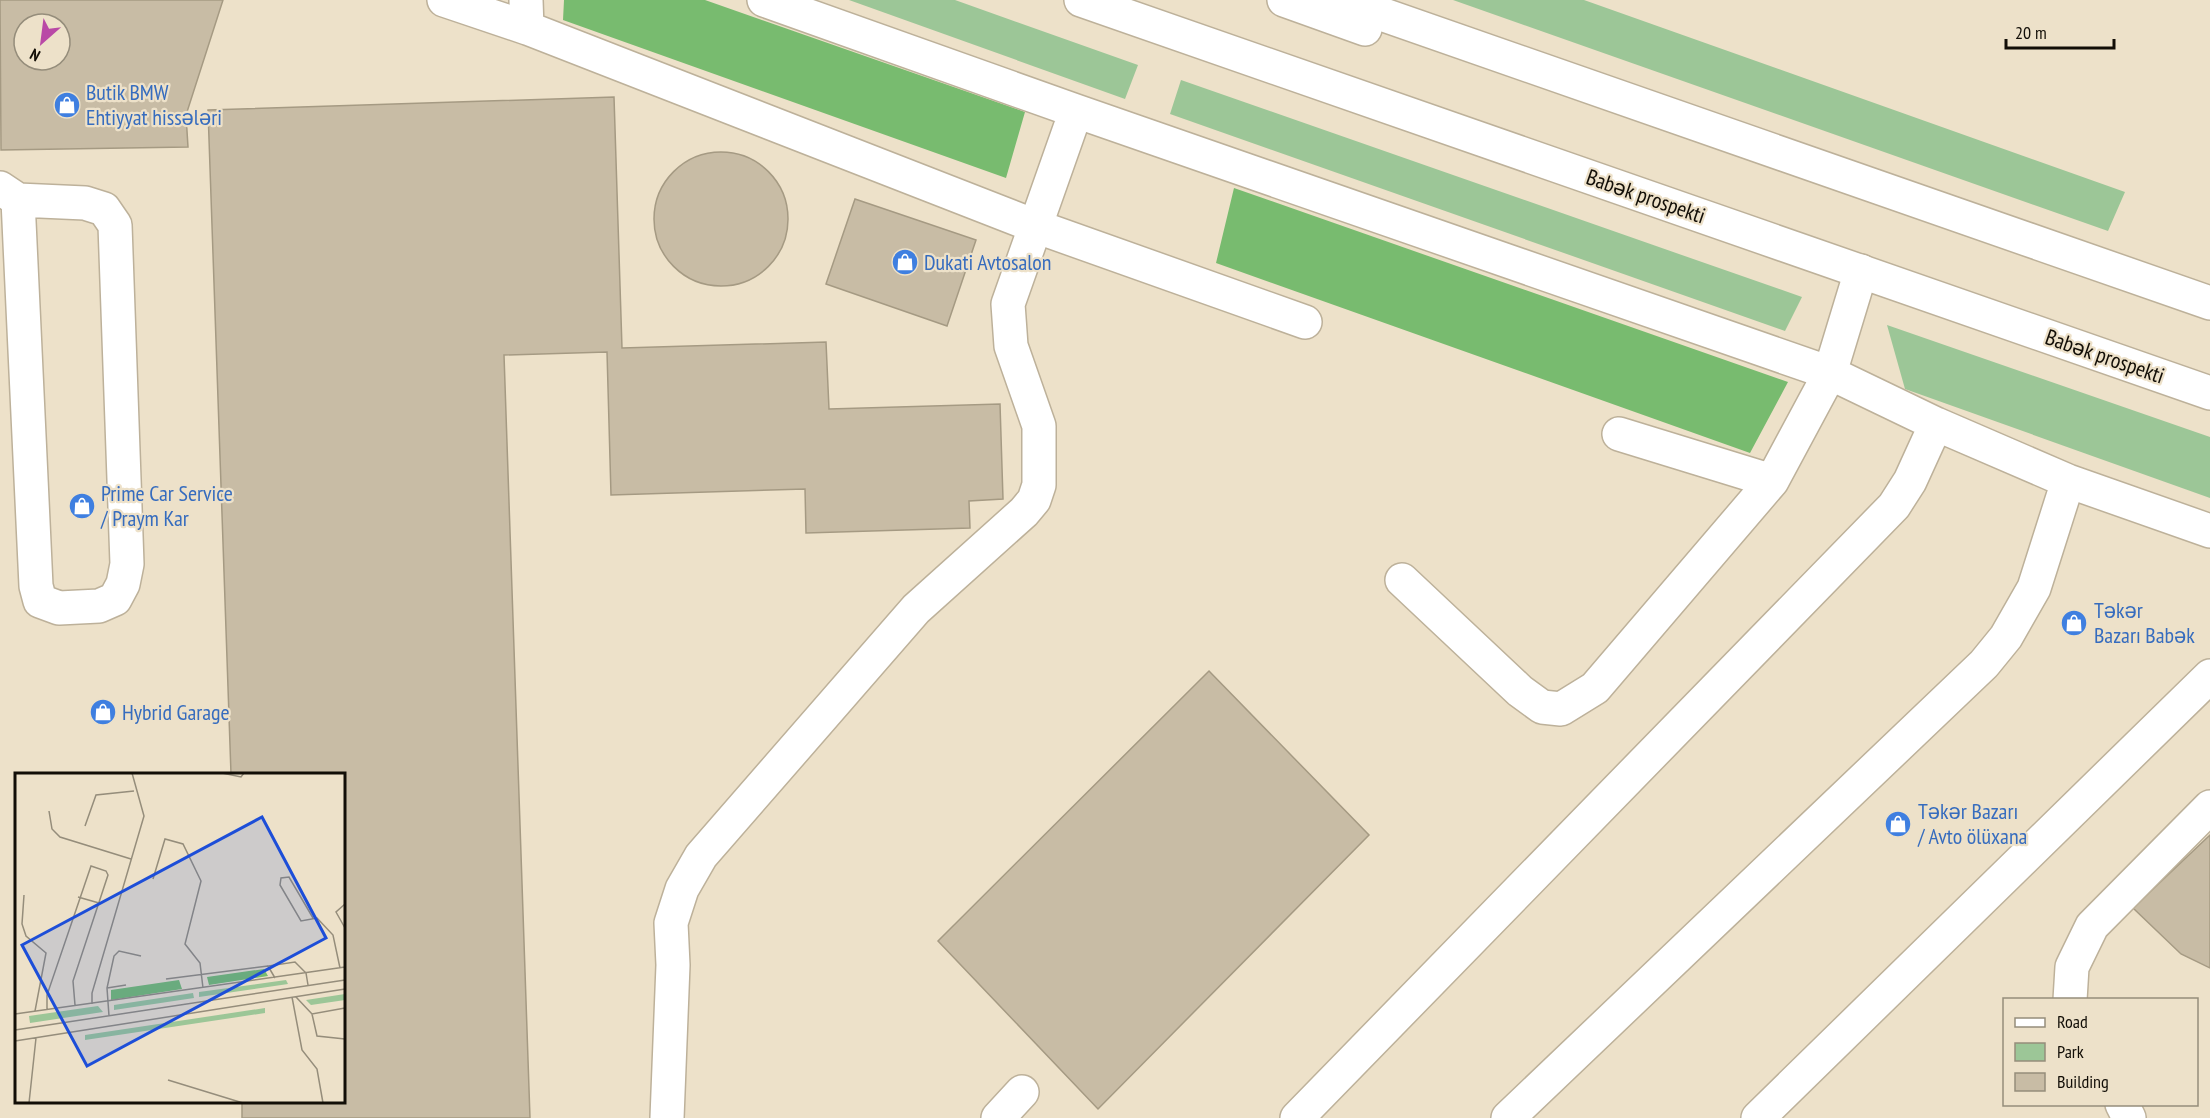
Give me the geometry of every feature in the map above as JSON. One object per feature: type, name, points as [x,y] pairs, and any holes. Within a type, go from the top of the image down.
[{"type":"main road","points":[[444,0],[526,14],[1035,226],[1305,322]]},
{"type":"main road","points":[[764,0],[1830,373],[1936,424],[2068,481],[2210,531]]},
{"type":"main road","name":"Babək prospekti","points":[[1081,0],[2210,393]]},
{"type":"main road","points":[[1124,0],[1203,29],[1274,67]]},
{"type":"main road","points":[[1284,0],[1461,63],[1579,81]]},
{"type":"main road","points":[[1341,0],[1579,81],[2210,303]]},
{"type":"main road","points":[[668,1118],[673,965],[671,923],[682,889],[701,856],[916,609],[1024,512],[1034,500],[1039,485],[1039,426],[1011,346],[1008,304],[1076,111]]},
{"type":"main road","points":[[9,194],[85,203],[104,209],[115,225],[127,564],[123,584],[115,599],[99,606],[59,608],[40,601],[36,586],[9,194]]},
{"type":"main road","points":[[1402,580],[1520,691],[1542,707],[1561,709],[1595,688],[1772,481],[1830,373],[1861,271]]},
{"type":"main road","points":[[1297,1118],[1894,506],[1910,481],[1936,424]]},
{"type":"main road","points":[[1619,434],[1772,481]]},
{"type":"main road","points":[[1508,1118],[1984,664],[2006,638],[2034,588],[2068,481]]},
{"type":"main road","points":[[1758,1118],[2210,676]]},
{"type":"main road","points":[[2070,998],[2072,967],[2092,926],[2210,807]]},
{"type":"main road","points":[[999,1118],[1022,1092]]},
{"type":"green space","points":[[564,0],[705,0],[1025,112],[1006,178],[563,20]]},
{"type":"green space","points":[[849,0],[955,0],[1138,65],[1125,99]]},
{"type":"green space","points":[[1453,0],[1584,0],[2125,192],[2108,231]]},
{"type":"green space","points":[[1181,80],[1802,297],[1785,331],[1170,114]]},
{"type":"green space","points":[[1234,188],[1788,382],[1750,453],[1216,263]]},
{"type":"green space","points":[[1887,325],[2210,437],[2210,498],[1905,389]]},
{"type":"building","points":[[0,0],[223,0],[186,115],[188,147],[1,150]]},
{"type":"building","points":[[614,97],[622,348],[826,342],[829,409],[1000,404],[1003,499],[969,501],[970,528],[806,533],[805,489],[611,495],[607,352],[504,355],[530,1118],[242,1118],[242,1103],[345,1103],[345,773],[231,773],[208,110]]},
{"type":"building","points":[[721,152],[747,157],[769,171],[783,193],[788,219],[783,245],[769,267],[747,281],[721,286],[695,281],[673,267],[659,245],[654,219],[659,193],[673,171],[695,157]]},
{"type":"building","points":[[855,199],[976,240],[947,326],[826,284]]},
{"type":"building","points":[[1209,671],[1369,835],[1098,1109],[938,941]]},
{"type":"building","points":[[2210,835],[2210,968],[2181,954],[2133,908]]},
{"type":"place","name":"Butik BMW Ehtiyyat hissələri","points":[[67,105]]},
{"type":"place","name":"Dukati Avtosalon","points":[[905,262]]},
{"type":"place","name":"Prime Car Service / Praym Kar","points":[[82,506]]},
{"type":"place","name":"Təkər Bazarı Babək","points":[[2074,623]]},
{"type":"place","name":"Hybrid Garage","points":[[103,712]]},
{"type":"place","name":"Təkər Bazarı / Avto ölüxana","points":[[1898,824]]}]
